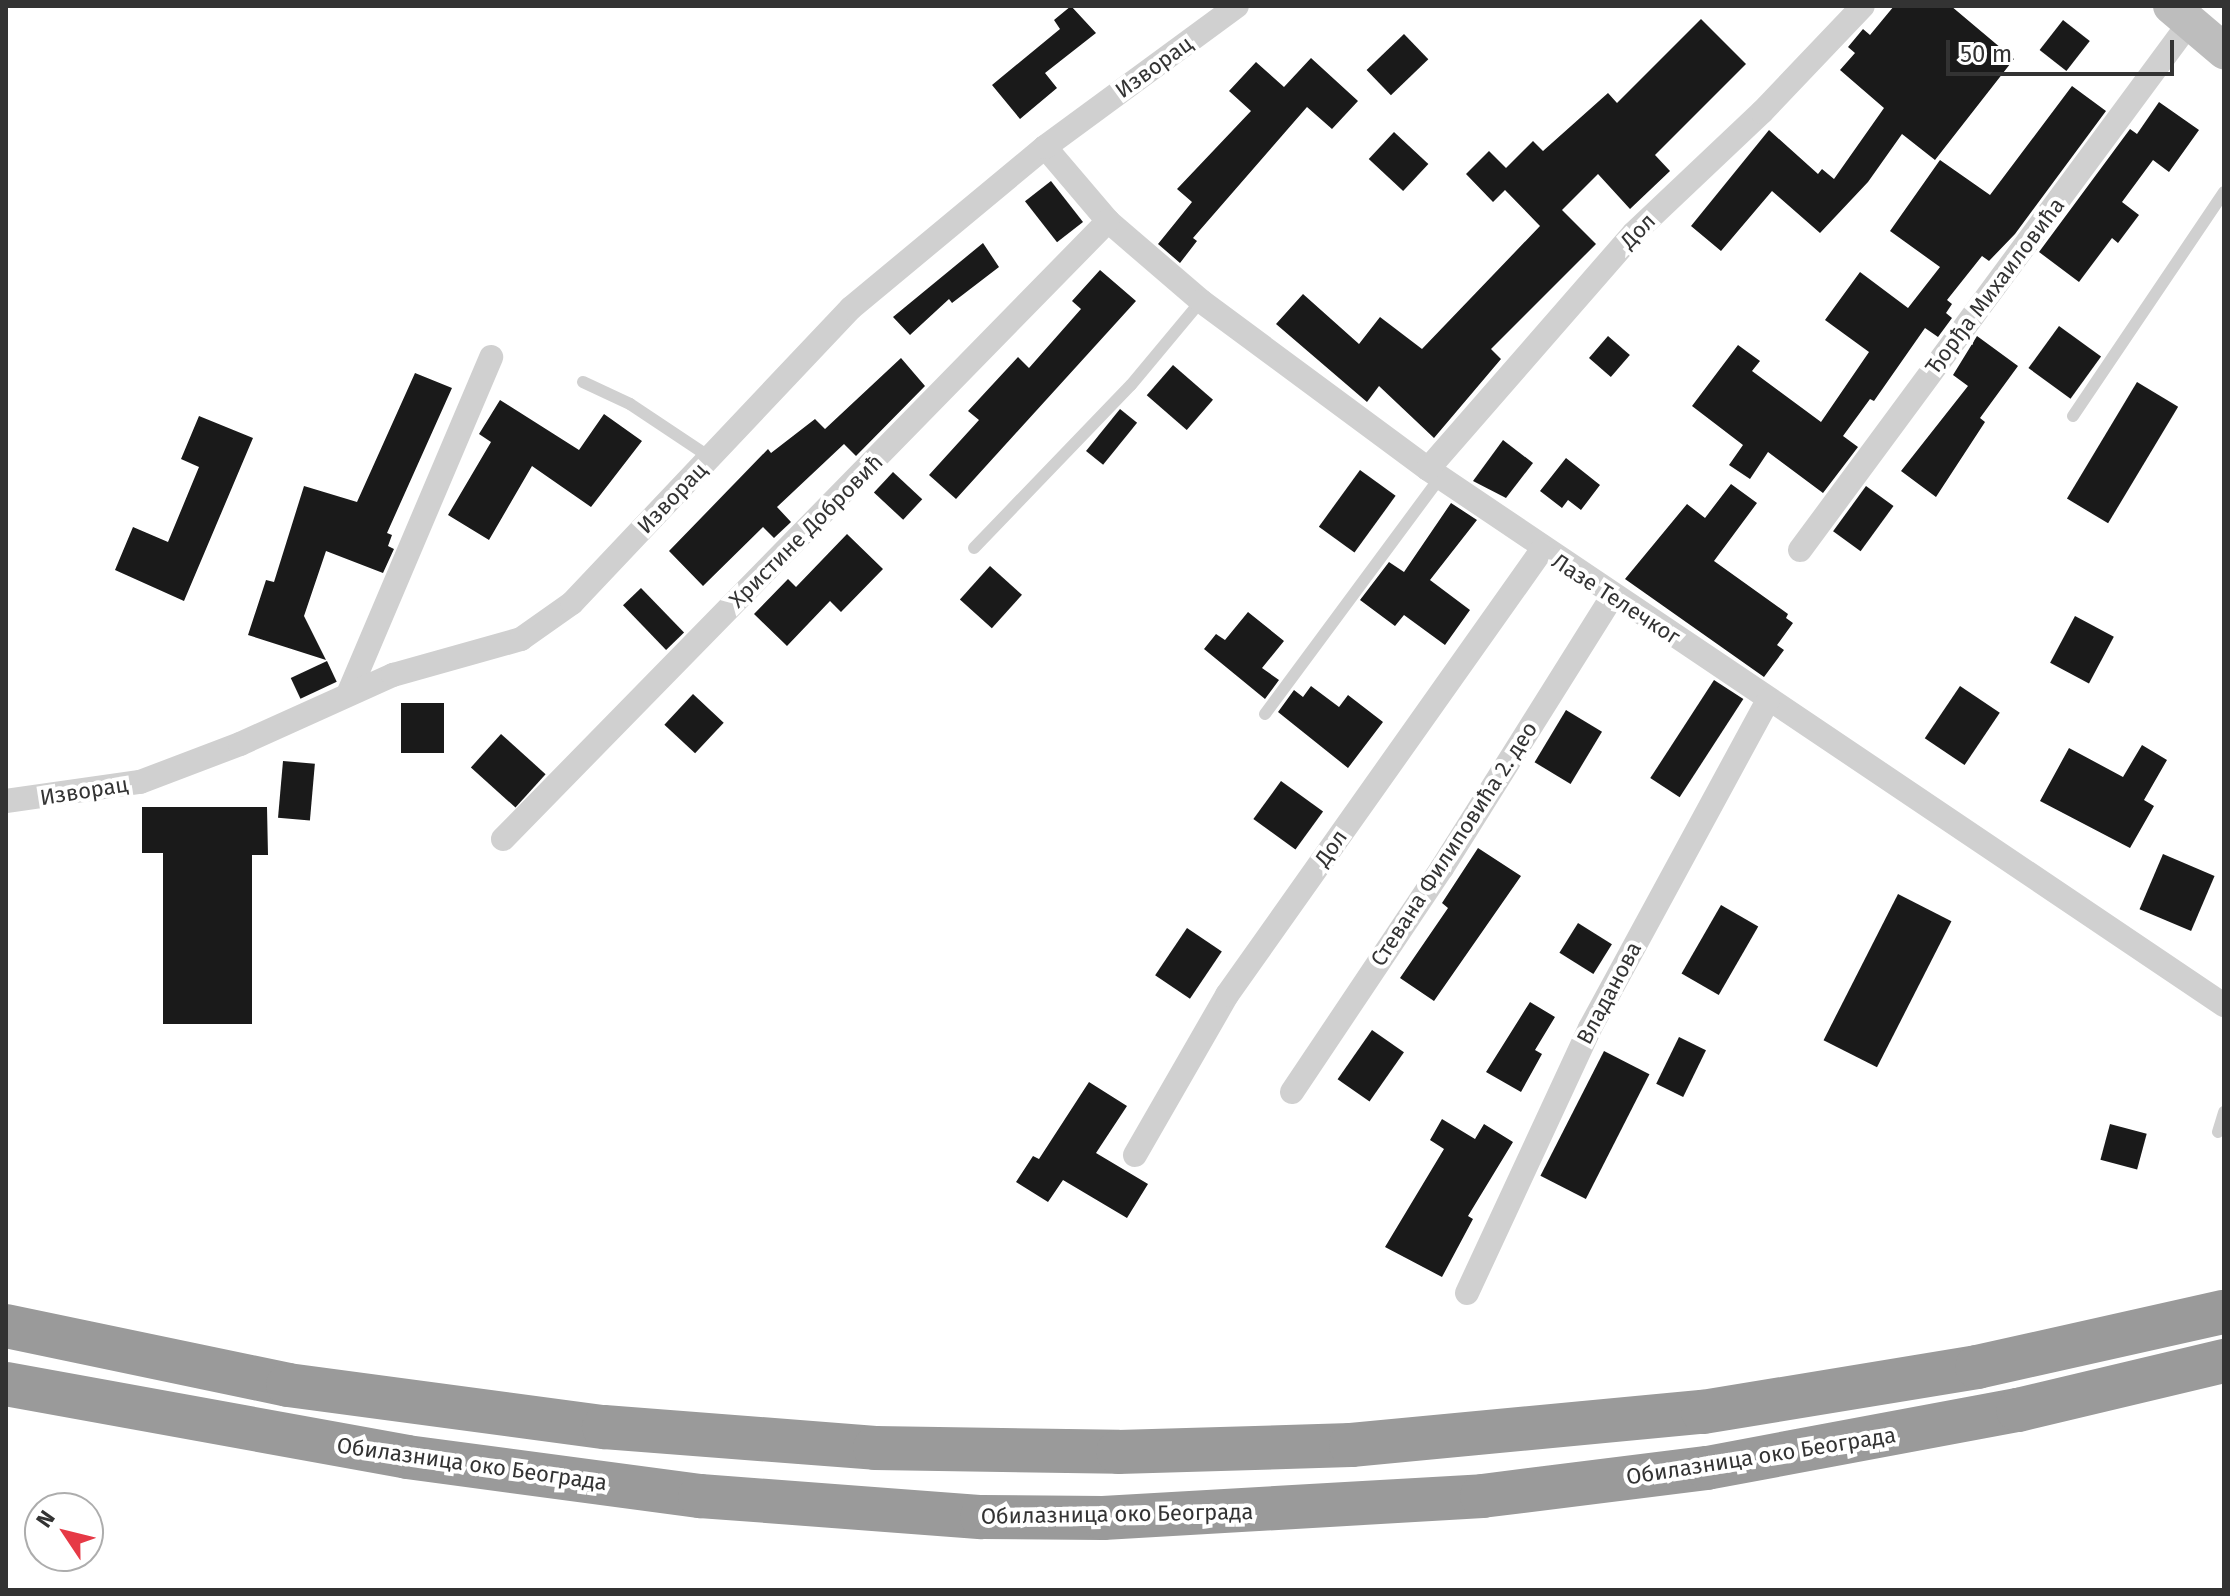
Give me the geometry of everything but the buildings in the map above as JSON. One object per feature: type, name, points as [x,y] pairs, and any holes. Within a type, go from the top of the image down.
[{"type":"highway","points":[[6,1326],[288,1385],[589,1426],[875,1448],[1118,1452],[1351,1445],[1703,1412],[1977,1367],[2224,1312]]},
{"type":"highway","name":"Обилазница око Београда","points":[[6,1384],[407,1457],[700,1496],[967,1516],[1103,1518],[1482,1496],[1707,1468],[2018,1410],[2224,1361]]},
{"type":"main road","points":[[2180,14],[2224,51]]},
{"type":"street","name":"Изворац","points":[[6,801],[140,782],[240,744],[349,692],[521,639],[572,603],[851,308],[1045,147],[1237,6]]},
{"type":"street","name":"Дол","points":[[1434,473],[1634,233],[1762,112],[1863,6]]},
{"type":"street","name":"Ђорђа Михаиловића","points":[[1800,550],[2180,14]]},
{"type":"street","name":"Лазе Телечког","points":[[1045,147],[1108,221],[1201,301],[1434,473],[1542,550],[2224,1005]]},
{"type":"street","name":"Христине Добровић","points":[[503,839],[1108,221]]},
{"type":"street","points":[[349,692],[491,357]]},
{"type":"street","name":"Дол","points":[[1135,1155],[1227,995],[1542,550]]},
{"type":"street","name":"Стевана Филиповића 2. део","points":[[1292,1092],[1442,868],[1613,595]]},
{"type":"street","name":"Владанова","points":[[1467,1293],[1590,1028],[1768,700]]},
{"type":"lane","points":[[2073,416],[2224,192]]},
{"type":"lane","points":[[974,548],[1131,385],[1201,301]]},
{"type":"lane","points":[[583,382],[630,404],[711,458]]},
{"type":"lane","points":[[1265,714],[1434,473]]},
{"type":"lane","points":[[2218,1132],[2224,1112]]}]
